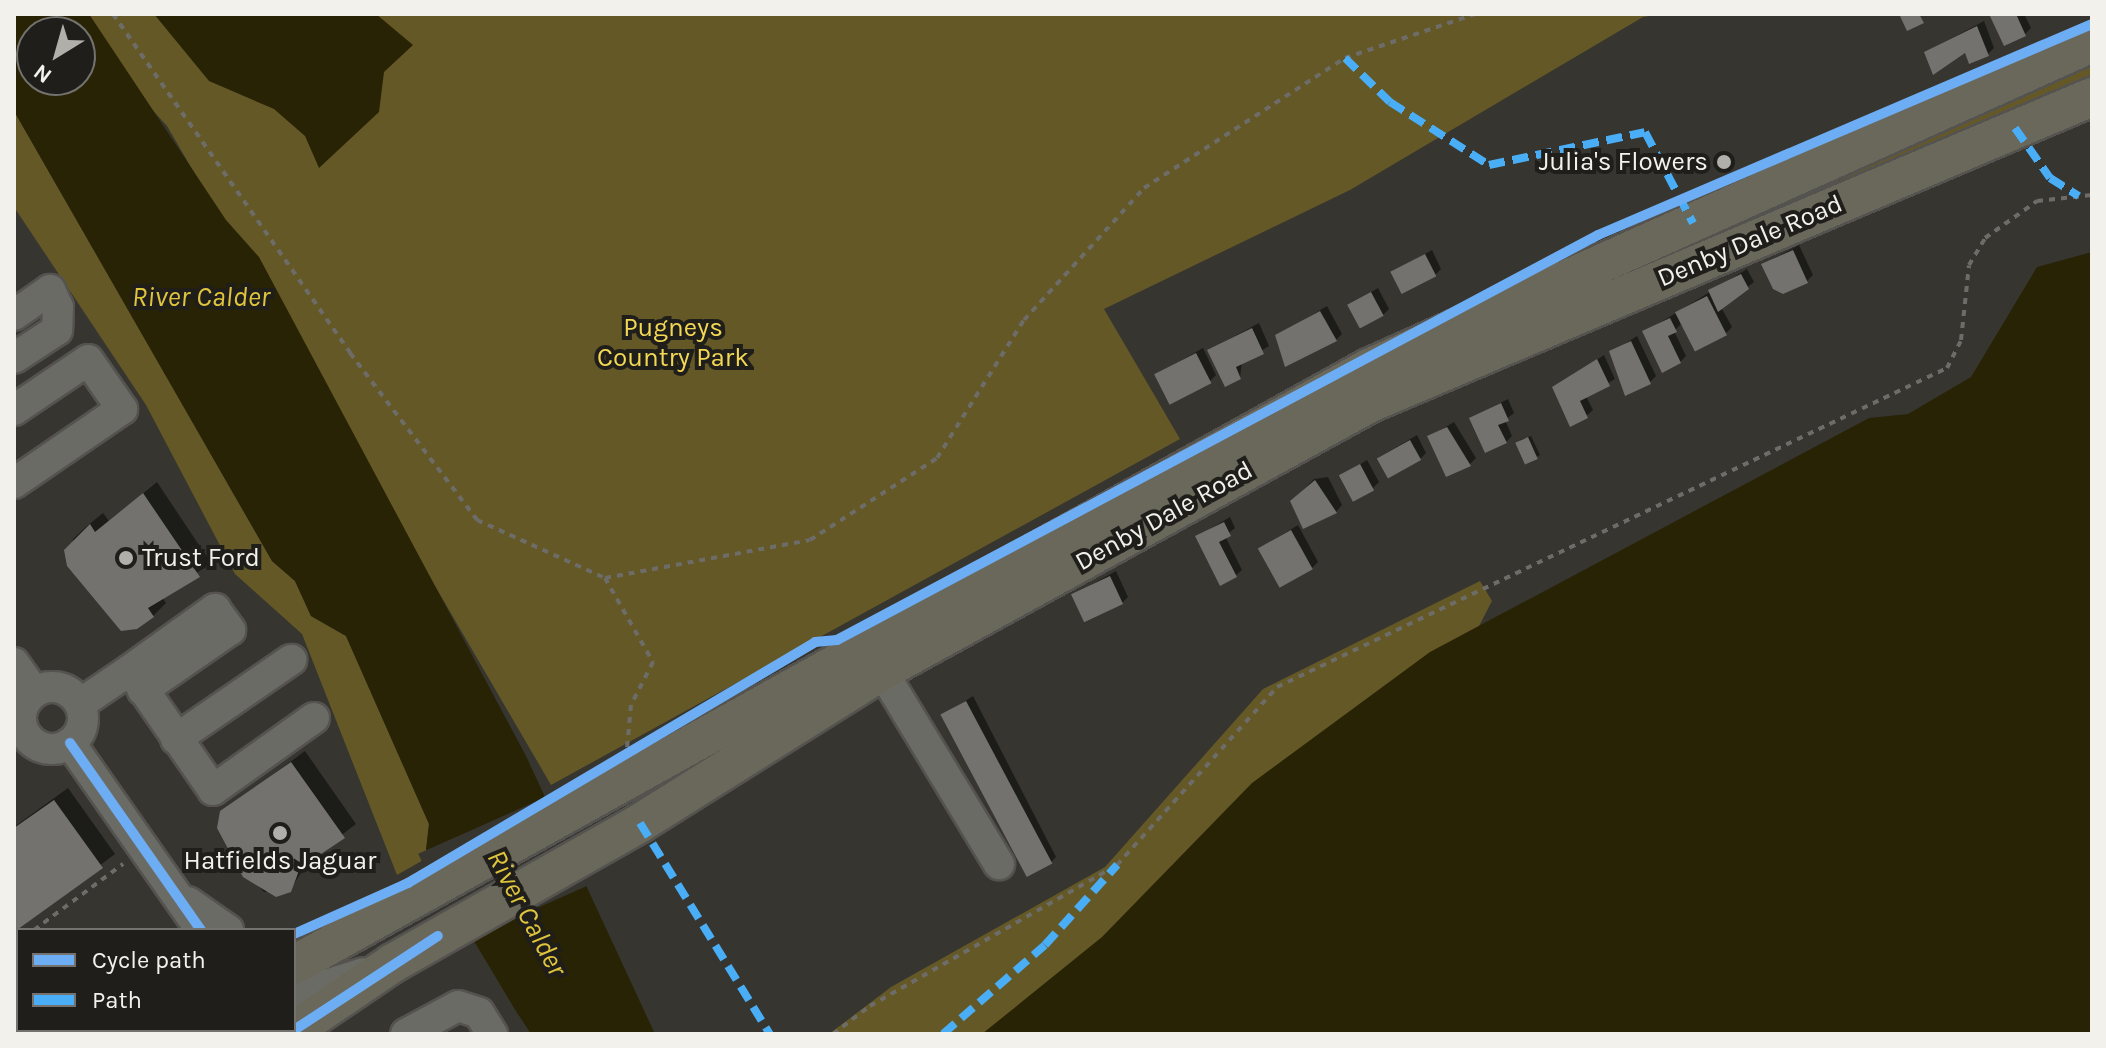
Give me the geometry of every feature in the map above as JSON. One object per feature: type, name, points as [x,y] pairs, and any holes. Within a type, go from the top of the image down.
[{"type":"main road","name":"Denby Dale Road","points":[[304,955],[415,897],[1369,368],[2092,43]]},
{"type":"main road","name":"Denby Dale Road","points":[[296,1029],[393,963],[582,855],[882,671],[1370,403],[2092,97]]},
{"type":"street","points":[[14,315],[50,290],[58,307],[57,330],[14,358]]},
{"type":"street","points":[[14,410],[88,360],[122,409],[14,483]]},
{"type":"street","points":[[176,739],[291,660]]},
{"type":"street","points":[[14,663],[34,692]]},
{"type":"street","points":[[882,671],[999,864]]},
{"type":"street","points":[[80,704],[136,680],[213,790],[314,718]]},
{"type":"street","points":[[65,689],[80,704],[82,725],[70,743],[51,749],[20,739],[22,707],[34,692],[65,689]]},
{"type":"street","points":[[70,743],[200,928]]},
{"type":"street","points":[[176,894],[225,928]]},
{"type":"street","points":[[296,994],[393,963]]},
{"type":"street","points":[[406,1034],[458,1006],[479,1013],[492,1034]]},
{"type":"path","points":[[113,14],[350,353],[477,520],[605,578],[810,540],[937,458],[1024,320],[1144,188],[1345,58],[1475,14]]},
{"type":"path","points":[[833,1034],[1117,865],[1277,687],[1947,368],[1961,340],[1969,265],[1985,238],[2037,201],[2092,195]]},
{"type":"path","points":[[605,578],[653,662],[631,705],[626,757]]},
{"type":"path","points":[[614,765],[646,745]]},
{"type":"path","points":[[37,928],[144,848]]},
{"type":"green space","name":"Pugneys Country Park","points":[[65,14],[1663,14],[1643,17],[1350,190],[1104,309],[1180,439],[551,785],[167,126],[96,48],[96,16]]},
{"type":"green space","points":[[2092,59],[2092,83],[1722,226]]},
{"type":"green space","points":[[14,111],[272,561],[295,581],[311,616],[346,636],[429,824],[425,859],[397,875],[302,634],[235,574],[146,405],[14,207]]},
{"type":"green space","points":[[1480,581],[1492,601],[1477,630],[985,1034],[829,1034],[891,987],[1105,867],[1263,689]]},
{"type":"water","name":"River Calder","points":[[14,14],[90,16],[16,16],[16,96],[96,96],[96,25],[226,220],[259,257],[526,756],[655,1034],[531,1034],[425,859],[429,824],[346,636],[311,616],[295,581],[272,561],[14,111]]},
{"type":"water","points":[[154,14],[376,14],[413,45],[384,72],[379,112],[319,168],[305,136],[274,109],[209,81]]},
{"type":"water","points":[[2092,252],[2092,1034],[982,1034],[1102,937],[1252,783],[1430,652],[1869,418],[1908,414],[1971,377],[2037,267]]},
{"type":"pier","points":[[548,796],[588,886],[458,943],[418,854]]},
{"type":"building","points":[[1899,14],[1919,14],[1924,23],[1907,31]]},
{"type":"building","points":[[1989,14],[2016,14],[2026,36],[2004,46]]},
{"type":"building","points":[[1977,26],[1989,56],[1969,64],[1965,53],[1933,75],[1924,52]]},
{"type":"building","points":[[1793,250],[1808,283],[1783,294],[1773,289],[1761,264]]},
{"type":"building","points":[[1425,254],[1436,276],[1402,294],[1390,272]]},
{"type":"building","points":[[1741,274],[1749,289],[1718,312],[1708,290]]},
{"type":"building","points":[[1371,292],[1384,316],[1360,329],[1347,305]]},
{"type":"building","points":[[1707,296],[1727,335],[1695,352],[1675,312]]},
{"type":"building","points":[[1320,311],[1337,341],[1285,367],[1275,335]]},
{"type":"building","points":[[1670,318],[1677,332],[1668,336],[1681,363],[1662,373],[1642,331]]},
{"type":"building","points":[[1252,328],[1264,354],[1236,367],[1241,379],[1225,387],[1207,350]]},
{"type":"building","points":[[1631,341],[1651,384],[1625,396],[1609,351]]},
{"type":"building","points":[[1196,353],[1211,383],[1170,405],[1154,374]]},
{"type":"building","points":[[1597,359],[1610,386],[1580,401],[1588,418],[1570,427],[1552,387]]},
{"type":"building","points":[[1501,403],[1509,421],[1498,425],[1507,443],[1485,453],[1469,418]]},
{"type":"building","points":[[1447,427],[1471,466],[1446,477],[1427,436]]},
{"type":"building","points":[[1528,437],[1538,459],[1525,465],[1515,443]]},
{"type":"building","points":[[1410,440],[1421,460],[1388,479],[1377,458]]},
{"type":"building","points":[[1360,464],[1374,490],[1353,502],[1339,475]]},
{"type":"building","points":[[1315,480],[1337,513],[1303,529],[1290,501]]},
{"type":"building","name":"Trust Ford","points":[[143,493],[200,577],[148,608],[154,617],[137,629],[121,631],[67,566],[64,550],[90,524],[95,532]]},
{"type":"building","points":[[1224,522],[1231,536],[1219,542],[1237,577],[1220,586],[1195,536]]},
{"type":"building","points":[[1291,530],[1313,569],[1280,588],[1258,548]]},
{"type":"building","points":[[1110,576],[1123,604],[1084,622],[1071,594]]},
{"type":"building","points":[[966,701],[1052,863],[1027,877],[940,715]]},
{"type":"building","name":"Hatfields Jaguar","points":[[291,762],[345,838],[300,868],[291,892],[276,897],[243,877],[217,828],[220,811]]},
{"type":"building","points":[[54,800],[103,868],[14,932],[14,828]]},
{"type":"marked path","points":[[1345,58],[1390,102],[1489,165],[1645,132],[1693,223]]},
{"type":"marked path","points":[[2015,128],[2050,178],[2079,196]]},
{"type":"marked path","points":[[640,823],[770,1034]]},
{"type":"marked path","points":[[943,1034],[1045,945],[1117,865]]},
{"type":"cycle path","points":[[296,933],[408,883],[815,642],[837,640],[1598,235],[2092,24]]},
{"type":"cycle path","points":[[70,743],[200,928]]},
{"type":"cycle path","points":[[296,1029],[438,936]]},
{"type":"place","name":"Julia's Flowers","points":[[1724,162]]},
{"type":"place","name":"Trust Ford","points":[[126,558]]},
{"type":"place","name":"Hatfields Jaguar","points":[[280,833]]}]
